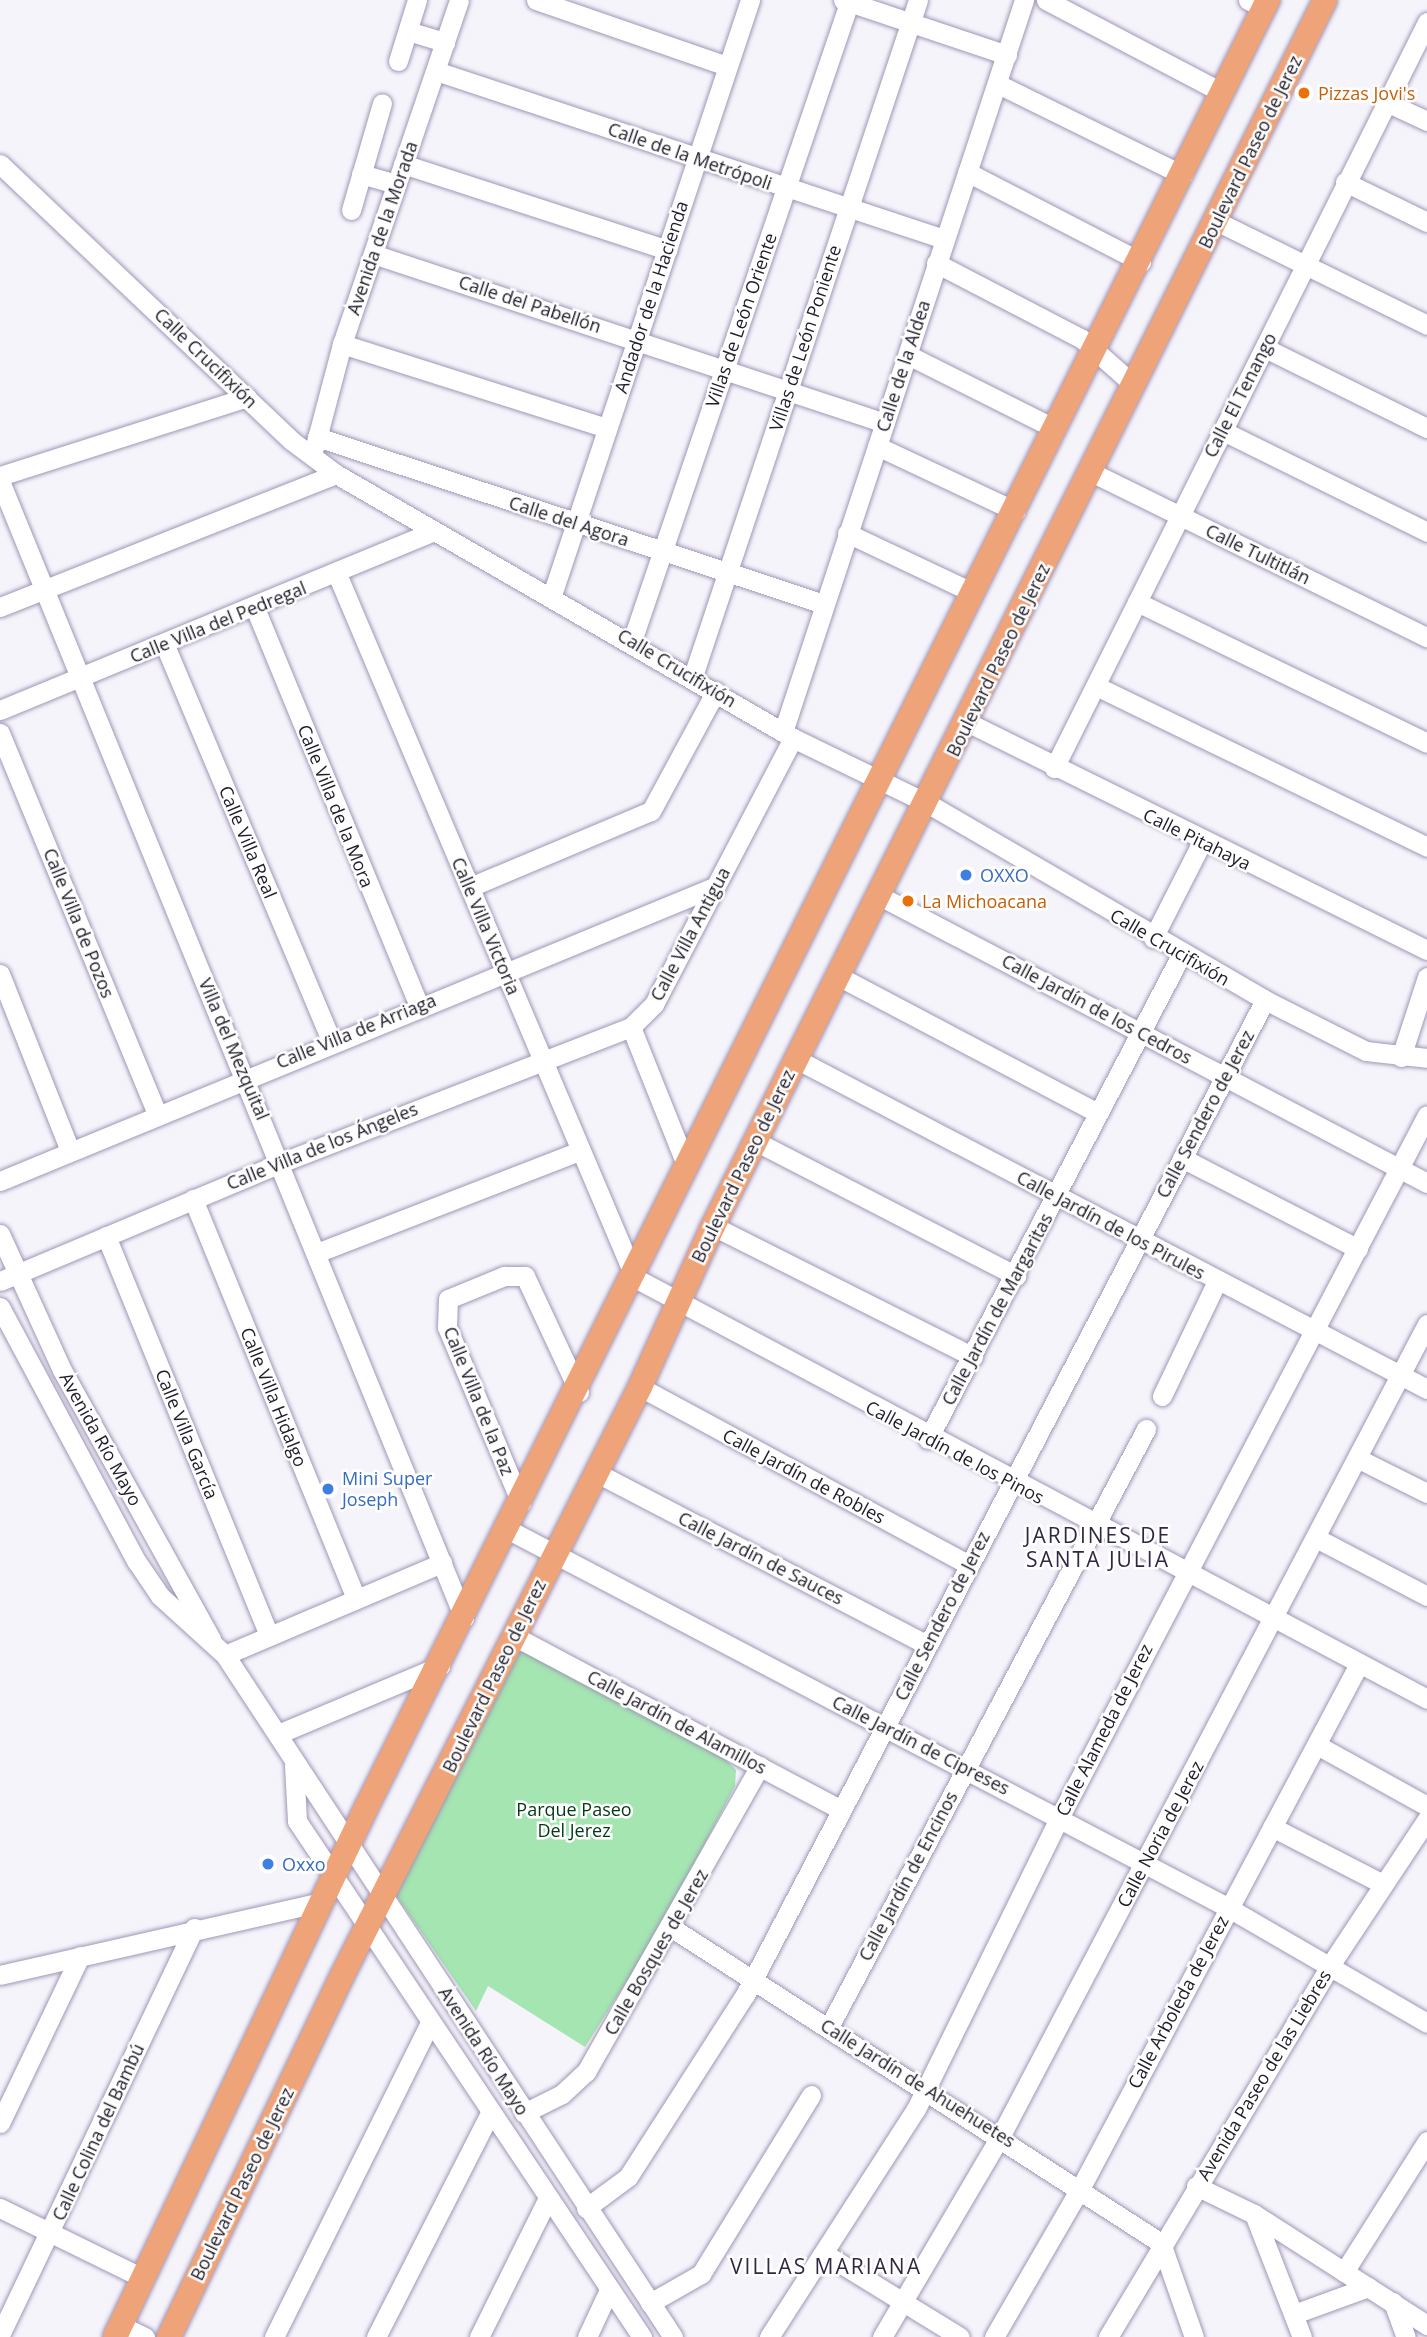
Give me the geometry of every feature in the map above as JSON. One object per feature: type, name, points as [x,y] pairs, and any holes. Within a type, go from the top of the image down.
[{"type":"main road","name":"Boulevard Paseo de Jerez","points":[[169,2337],[366,1932],[640,1387],[713,1226],[878,895],[969,723],[1089,471],[1325,0]]},
{"type":"main road","points":[[117,2331],[321,1902],[579,1392],[876,783],[974,593],[1054,428],[1141,262],[1223,93],[1260,3]]},
{"type":"street","points":[[398,61],[416,0]]},
{"type":"street","name":"Avenida de la Morada","points":[[311,458],[342,344],[459,0]]},
{"type":"street","points":[[536,0],[727,66]]},
{"type":"street","name":"Andador de la Hacienda","points":[[552,595],[750,0]]},
{"type":"street","name":"Villas de León Poniente","points":[[693,676],[918,0]]},
{"type":"street","name":"Calle de la Aldea","points":[[788,735],[821,603],[908,355],[1024,0]]},
{"type":"street","points":[[1046,0],[1223,93]]},
{"type":"street","points":[[847,1],[1007,55]]},
{"type":"street","name":"Villas de León Oriente","points":[[632,641],[847,1]]},
{"type":"street","name":"Calle El Tenango","points":[[1054,768],[1427,22]]},
{"type":"street","points":[[408,31],[445,42]]},
{"type":"street","name":"Calle de la Metrópoli","points":[[436,71],[944,239]]},
{"type":"street","points":[[998,84],[1183,174]]},
{"type":"street","points":[[1386,102],[1427,121]]},
{"type":"street","points":[[351,209],[382,103]]},
{"type":"street","name":"Calle Crucifixión","points":[[0,164],[311,458],[336,474],[693,676],[788,735],[876,783],[927,803],[1153,939],[1265,1000],[1366,1051],[1427,1058]]},
{"type":"street","points":[[403,164],[667,250]]},
{"type":"street","points":[[967,172],[1141,262]]},
{"type":"street","points":[[361,174],[397,184]]},
{"type":"street","points":[[1345,182],[1427,222]]},
{"type":"street","points":[[1216,221],[1427,325]]},
{"type":"street","name":"Calle del Pabellón","points":[[373,254],[789,389],[885,423]]},
{"type":"street","points":[[936,263],[1096,350],[1134,385]]},
{"type":"street","points":[[342,344],[607,428]]},
{"type":"street","points":[[1265,348],[1427,428]]},
{"type":"street","points":[[908,355],[1054,428]]},
{"type":"street","points":[[0,476],[247,397]]},
{"type":"street","points":[[1223,431],[1427,531]]},
{"type":"street","name":"Calle del Agora","points":[[317,437],[577,525],[821,603]]},
{"type":"street","points":[[877,446],[1015,511]]},
{"type":"street","name":"Calle Tultitlán","points":[[1089,471],[1427,637]]},
{"type":"street","points":[[0,607],[336,474]]},
{"type":"street","name":"Villa del Mezquital","points":[[0,481],[78,680],[283,1161],[464,1618]]},
{"type":"street","name":"Calle Villa del Pedregal","points":[[0,710],[255,608],[434,531]]},
{"type":"street","points":[[847,533],[974,593]]},
{"type":"street","name":"Calle Villa Victoria","points":[[337,574],[635,1278]]},
{"type":"street","points":[[1137,602],[1427,743]]},
{"type":"street","name":"Calle Villa de la Mora","points":[[255,608],[418,1004]]},
{"type":"street","name":"Calle Villa Real","points":[[164,643],[331,1041]]},
{"type":"street","points":[[1096,685],[1427,847]]},
{"type":"street","points":[[470,887],[651,811],[716,691]]},
{"type":"street","name":"Calle Pitahaya","points":[[969,723],[1202,842],[1427,950]]},
{"type":"street","name":"Calle Villa de Pozos","points":[[0,733],[157,1113]]},
{"type":"street","name":"Calle Villa Antigua","points":[[631,1027],[653,1004],[788,735]]},
{"type":"street","points":[[1153,939],[1202,842]]},
{"type":"street","name":"Calle Villa de Arriaga","points":[[0,1181],[69,1148],[245,1075],[714,887]]},
{"type":"street","name":"Calle Jardín de los Cedros","points":[[878,895],[1427,1183]]},
{"type":"street","name":"Calle Jardín de Margaritas","points":[[928,1439],[1016,1276],[1181,955]]},
{"type":"street","points":[[0,974],[69,1148]]},
{"type":"street","points":[[838,976],[1098,1113]]},
{"type":"street","points":[[1401,1057],[1427,977]]},
{"type":"street","name":"Calle Sendero de Jerez","points":[[586,2208],[628,2177],[752,1980],[840,1809],[886,1728],[925,1644],[1265,1000]]},
{"type":"street","points":[[631,1027],[687,1167]]},
{"type":"street","name":"Calle Villa de los Ángeles","points":[[8,1277],[283,1161],[540,1058],[631,1027]]},
{"type":"street","name":"Calle Jardín de los Pirules","points":[[796,1059],[1427,1389]]},
{"type":"street","name":"Calle Alameda de Jerez","points":[[769,2337],[916,2109],[922,2086],[1059,1818],[1401,1170],[1427,1115]]},
{"type":"street","points":[[755,1142],[1016,1276]]},
{"type":"street","points":[[319,1252],[580,1151]]},
{"type":"street","points":[[1182,1158],[1358,1249]]},
{"type":"street","name":"Calle Villa Hidalgo","points":[[193,1199],[355,1596]]},
{"type":"street","points":[[713,1226],[973,1357]]},
{"type":"street","name":"Avenida Río Mayo","points":[[0,1234],[8,1277],[211,1639]]},
{"type":"street","name":"Calle Villa García","points":[[106,1236],[268,1632]]},
{"type":"street","name":"Calle Villa de la Paz","points":[[521,1503],[447,1326],[448,1298],[504,1276],[525,1276],[579,1392]]},
{"type":"street","name":"Calle Jardín de los Pinos","points":[[635,1278],[676,1304],[928,1439],[1427,1699]]},
{"type":"street","points":[[1162,1396],[1217,1281]]},
{"type":"street","name":"Avenida Río Mayo","points":[[0,1307],[8,1332],[137,1562],[168,1605],[211,1639],[225,1655],[278,1734],[294,1765],[352,1842],[524,2113],[673,2337]]},
{"type":"street","name":"Calle Noria de Jerez","points":[[881,2337],[1002,2136],[1318,1539],[1427,1324]]},
{"type":"street","name":"Calle Jardín de Robles","points":[[640,1387],[967,1564]]},
{"type":"street","name":"Calle Jardín de Encinos","points":[[829,2027],[1092,1525],[1146,1429]]},
{"type":"street","points":[[1359,1459],[1427,1493]]},
{"type":"street","name":"Calle Jardín de Sauces","points":[[597,1473],[925,1644]]},
{"type":"street","name":"Calle Jardín de Cipreses","points":[[509,1530],[965,1767],[1227,1907],[1331,1964],[1427,2023]]},
{"type":"street","points":[[1318,1539],[1427,1596]]},
{"type":"street","points":[[225,1655],[268,1632],[442,1563]]},
{"type":"street","name":"Calle Jardín de Alamillos","points":[[514,1636],[840,1809]]},
{"type":"street","name":"Calle Arboleda de Jerez","points":[[994,2337],[1081,2187],[1227,1907],[1359,1664]]},
{"type":"street","points":[[278,1734],[440,1666]]},
{"type":"street","points":[[1317,1745],[1427,1806]]},
{"type":"street","name":"Avenida Río Mayo","points":[[294,1765],[297,1821],[366,1932],[546,2202],[642,2337]]},
{"type":"street","name":"Calle Bosques de Jerez","points":[[524,2113],[562,2094],[586,2072],[672,1928],[760,1766]]},
{"type":"street","name":"Avenida Paseo de las Liebres","points":[[1108,2337],[1161,2243],[1331,1964],[1381,1883],[1427,1819]]},
{"type":"street","points":[[1272,1827],[1381,1883]]},
{"type":"street","points":[[0,1975],[194,1928],[321,1902]]},
{"type":"street","name":"Calle Colina del Bambú","points":[[0,2335],[194,1928]]},
{"type":"street","name":"Calle Jardín de Ahuehuetes","points":[[672,1928],[1002,2136],[1161,2243]]},
{"type":"street","points":[[0,2123],[80,1956]]},
{"type":"street","points":[[274,2337],[429,2025]]},
{"type":"street","points":[[650,2303],[701,2274],[811,2095]]},
{"type":"street","points":[[376,2337],[489,2115]]},
{"type":"street","points":[[1344,2272],[1427,2141]]},
{"type":"street","points":[[1196,2186],[1254,2214],[1427,2325]]},
{"type":"street","points":[[479,2337],[546,2202]]},
{"type":"street","points":[[0,2208],[143,2278]]},
{"type":"street","points":[[1254,2214],[1302,2337]]},
{"type":"street","points":[[1161,2243],[1194,2337]]},
{"type":"street","points":[[825,2254],[960,2337]]},
{"type":"street","points":[[1294,2314],[1368,2287]]},
{"type":"street","points":[[587,2337],[608,2292]]},
{"type":"street","points":[[1393,2302],[1406,2337]]},
{"type":"street","points":[[117,2331],[145,2337]]},
{"type":"green space","name":"Parque Paseo Del Jerez","points":[[522,1651],[720,1754],[736,1770],[735,1786],[662,1926],[585,2047],[488,1986],[476,2011],[395,1894],[515,1654]]},
{"type":"place","name":"Pizzas Jovi's","points":[[1304,93]]},
{"type":"place","name":"OXXO","points":[[966,875]]},
{"type":"place","name":"La Michoacana","points":[[908,901]]},
{"type":"place","name":"Mini Super Joseph","points":[[328,1489]]},
{"type":"place","name":"Oxxo","points":[[268,1864]]},
{"type":"district","name":"JARDINES DE SANTA JULIA","points":[[1098,1547]]},
{"type":"district","name":"VILLAS MARIANA","points":[[826,2266]]}]
